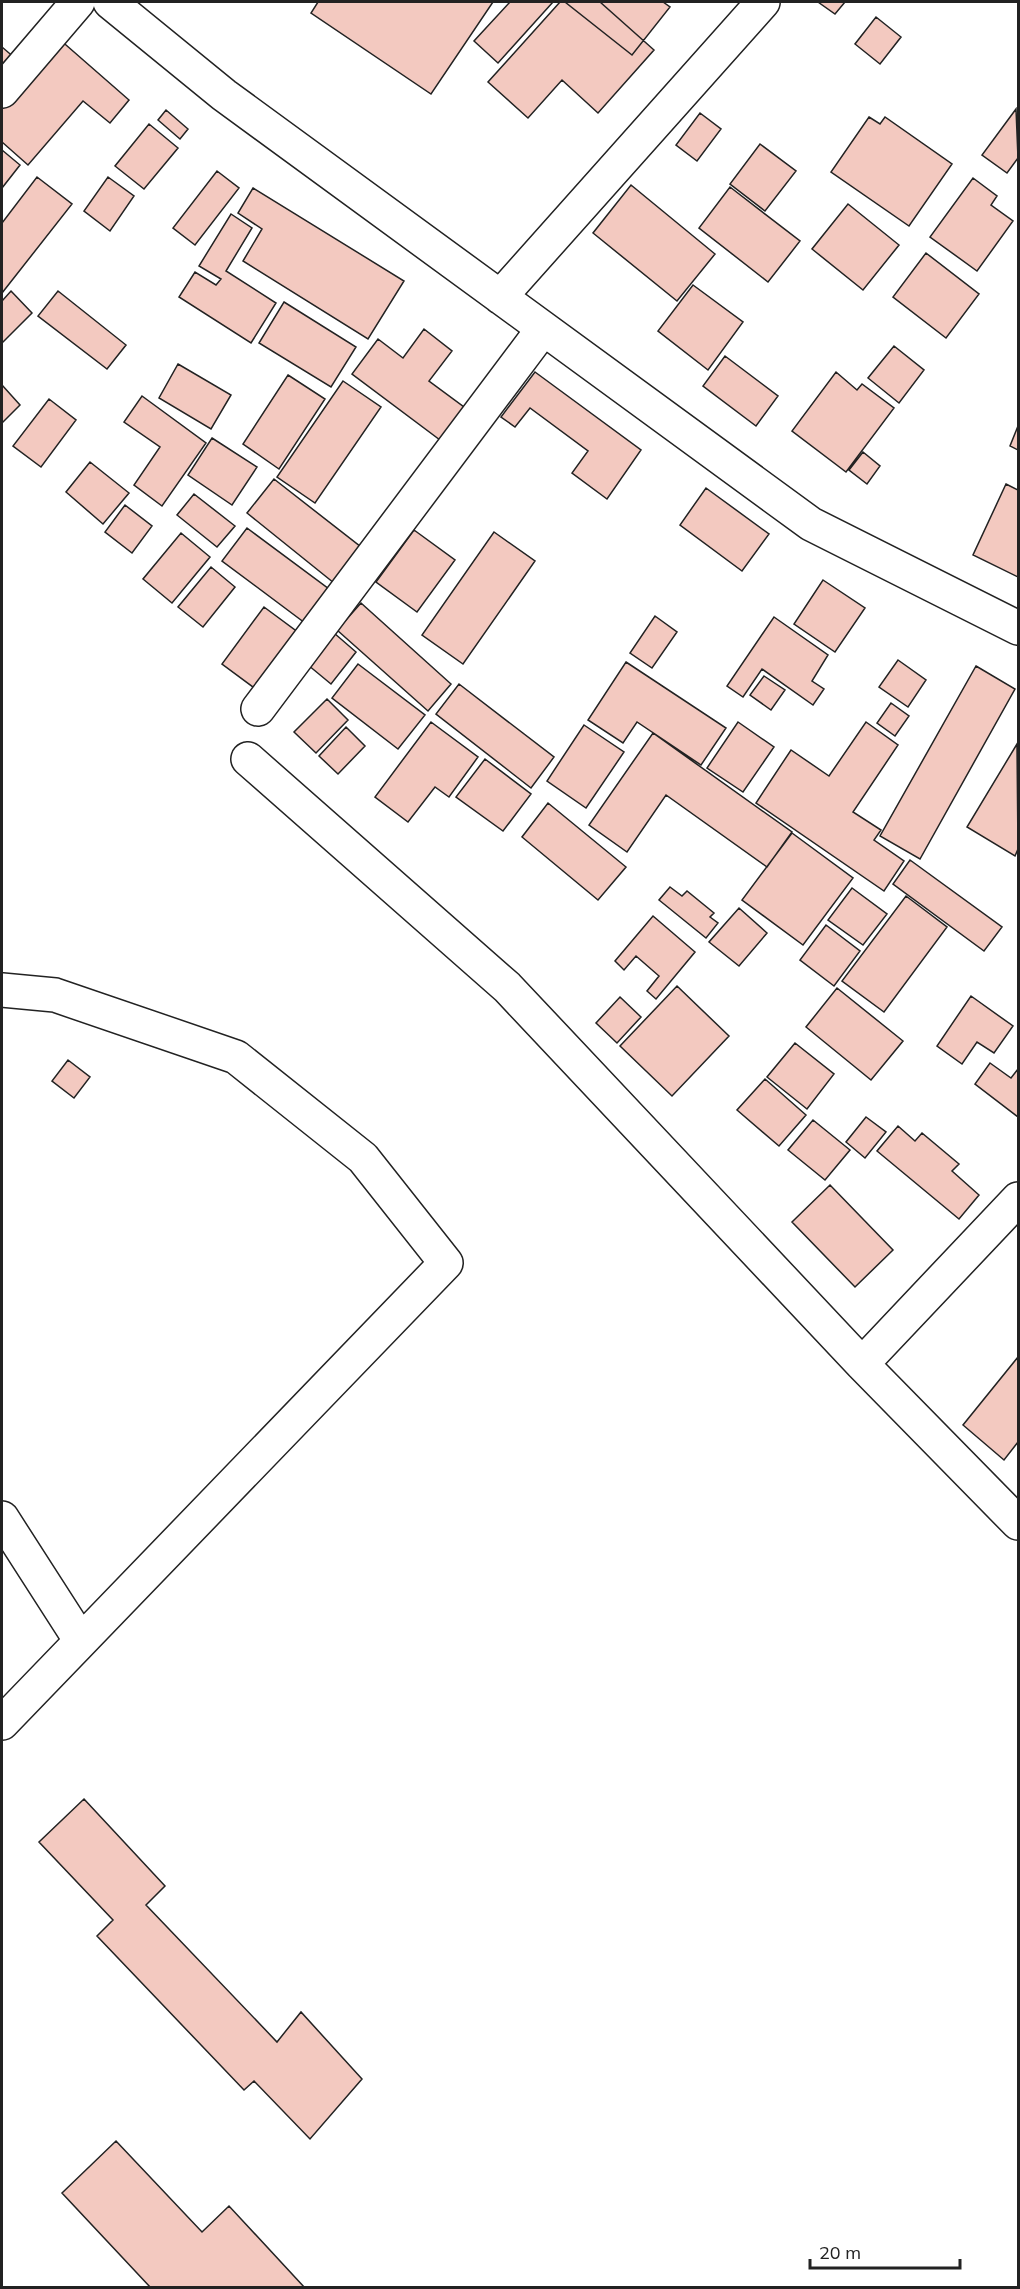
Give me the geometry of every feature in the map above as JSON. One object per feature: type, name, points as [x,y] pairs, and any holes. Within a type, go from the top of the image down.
[{"type":"street","points":[[2,91],[78,2]]},
{"type":"street","points":[[110,2],[224,95],[811,524],[1018,628]]},
{"type":"street","points":[[500,297],[763,2]]},
{"type":"street","points":[[258,709],[543,329]]},
{"type":"street","points":[[248,759],[507,987],[862,1364],[1018,1523]]},
{"type":"street","points":[[2,990],[55,995],[236,1057],[363,1158],[446,1263],[2,1724]]},
{"type":"street","points":[[862,1364],[1018,1199]]},
{"type":"street","points":[[2,1518],[81,1641]]},
{"type":"building","points":[[318,2],[493,2],[431,94],[311,13]]},
{"type":"building","points":[[510,2],[553,2],[498,63],[474,41]]},
{"type":"building","points":[[560,2],[600,2],[654,50],[598,113],[562,80],[528,118],[488,82]]},
{"type":"building","points":[[565,2],[663,2],[670,7],[632,55]]},
{"type":"building","points":[[818,2],[845,2],[835,14]]},
{"type":"building","points":[[876,17],[901,37],[880,64],[855,44]]},
{"type":"building","points":[[58,38],[129,100],[110,123],[83,101],[28,165],[2,142],[2,105]]},
{"type":"building","points":[[2,47],[16,59],[2,76]]},
{"type":"building","points":[[1016,109],[1018,158],[1007,173],[982,155]]},
{"type":"building","points":[[166,110],[188,129],[180,139],[158,120]]},
{"type":"building","points":[[700,113],[721,129],[697,161],[676,145]]},
{"type":"building","points":[[869,117],[880,124],[885,117],[952,164],[909,226],[831,172]]},
{"type":"building","points":[[149,124],[178,148],[144,189],[115,166]]},
{"type":"building","points":[[760,144],[796,171],[765,211],[730,184]]},
{"type":"building","points":[[2,150],[20,165],[2,188]]},
{"type":"building","points":[[217,171],[239,188],[195,245],[173,228]]},
{"type":"building","points":[[37,177],[72,204],[2,293],[2,223]]},
{"type":"building","points":[[108,177],[134,196],[110,231],[84,211]]},
{"type":"building","points":[[973,178],[997,196],[991,205],[1013,221],[977,271],[930,237]]},
{"type":"building","points":[[631,185],[715,254],[677,301],[593,233]]},
{"type":"building","points":[[730,187],[800,241],[768,282],[699,228]]},
{"type":"building","points":[[253,188],[404,281],[368,339],[243,261],[262,229],[238,213]]},
{"type":"building","points":[[848,204],[899,245],[863,290],[812,249]]},
{"type":"building","points":[[231,214],[252,228],[226,271],[276,303],[251,343],[179,297],[195,272],[216,285],[221,279],[199,266]]},
{"type":"building","points":[[926,253],[979,294],[946,338],[893,297]]},
{"type":"building","points":[[693,285],[743,322],[708,370],[658,331]]},
{"type":"building","points":[[11,291],[32,313],[2,343],[2,301]]},
{"type":"building","points":[[58,291],[126,345],[107,369],[38,316]]},
{"type":"building","points":[[284,302],[356,347],[331,387],[259,343]]},
{"type":"building","points":[[424,329],[452,351],[429,381],[468,410],[444,443],[352,374],[378,339],[403,358]]},
{"type":"building","points":[[894,346],[924,370],[899,403],[868,378]]},
{"type":"building","points":[[725,356],[778,396],[756,426],[703,386]]},
{"type":"building","points":[[178,364],[231,395],[211,429],[159,398]]},
{"type":"building","points":[[535,372],[641,450],[607,499],[572,473],[588,451],[530,408],[515,427],[501,417]]},
{"type":"building","points":[[836,372],[857,390],[862,384],[894,408],[846,472],[792,431]]},
{"type":"building","points":[[288,375],[325,399],[279,469],[243,444]]},
{"type":"building","points":[[343,381],[381,407],[315,503],[277,477]]},
{"type":"building","points":[[2,385],[20,405],[2,423]]},
{"type":"building","points":[[142,396],[206,443],[162,506],[134,485],[160,447],[124,422]]},
{"type":"building","points":[[49,399],[76,420],[41,467],[13,446]]},
{"type":"building","points":[[1018,426],[1018,450],[1010,446]]},
{"type":"building","points":[[212,438],[257,467],[232,505],[188,475]]},
{"type":"building","points":[[863,452],[880,466],[867,484],[849,470]]},
{"type":"building","points":[[90,462],[129,493],[103,524],[66,492]]},
{"type":"building","points":[[274,479],[361,547],[334,583],[247,513]]},
{"type":"building","points":[[1006,484],[1018,490],[1018,577],[973,555]]},
{"type":"building","points":[[706,488],[769,534],[742,571],[680,525]]},
{"type":"building","points":[[194,494],[235,526],[217,547],[177,515]]},
{"type":"building","points":[[125,505],[152,526],[132,553],[105,532]]},
{"type":"building","points":[[247,528],[333,592],[309,626],[222,561]]},
{"type":"building","points":[[414,530],[455,560],[417,612],[376,582]]},
{"type":"building","points":[[494,532],[535,561],[463,664],[422,635]]},
{"type":"building","points":[[181,533],[210,557],[172,603],[143,579]]},
{"type":"building","points":[[211,567],[235,587],[203,627],[178,607]]},
{"type":"building","points":[[823,580],[865,608],[835,652],[794,624]]},
{"type":"building","points":[[361,603],[451,684],[428,711],[337,630]]},
{"type":"building","points":[[264,607],[299,633],[257,690],[222,664]]},
{"type":"building","points":[[655,616],[677,632],[652,668],[630,653]]},
{"type":"building","points":[[774,617],[828,655],[812,681],[824,689],[813,705],[762,669],[743,697],[727,686]]},
{"type":"building","points":[[334,633],[356,652],[331,684],[308,665]]},
{"type":"building","points":[[898,660],[926,680],[908,707],[879,687]]},
{"type":"building","points":[[626,662],[726,728],[701,765],[637,722],[623,743],[588,720]]},
{"type":"building","points":[[358,664],[425,715],[398,749],[332,698]]},
{"type":"building","points":[[976,666],[1015,689],[920,859],[880,836]]},
{"type":"building","points":[[764,676],[785,690],[771,710],[750,695]]},
{"type":"building","points":[[459,684],[554,757],[531,788],[436,714]]},
{"type":"building","points":[[327,699],[348,720],[316,753],[294,732]]},
{"type":"building","points":[[891,703],[909,716],[895,736],[877,723]]},
{"type":"building","points":[[431,722],[478,757],[449,797],[435,787],[408,822],[375,797]]},
{"type":"building","points":[[738,722],[774,747],[743,792],[707,768]]},
{"type":"building","points":[[866,722],[898,745],[853,812],[881,830],[874,840],[904,861],[884,891],[756,803],[791,750],[829,776]]},
{"type":"building","points":[[584,725],[624,752],[586,808],[547,781]]},
{"type":"building","points":[[346,727],[365,746],[338,774],[319,756]]},
{"type":"building","points":[[653,733],[792,832],[767,867],[666,795],[627,852],[589,825]]},
{"type":"building","points":[[1017,744],[1018,849],[1015,856],[967,827]]},
{"type":"building","points":[[485,759],[531,794],[503,831],[456,797]]},
{"type":"building","points":[[548,803],[626,867],[598,900],[522,837]]},
{"type":"building","points":[[792,833],[853,878],[803,945],[742,900]]},
{"type":"building","points":[[910,860],[1002,927],[984,951],[893,884]]},
{"type":"building","points":[[670,887],[682,896],[687,891],[714,913],[710,917],[718,923],[706,938],[659,900]]},
{"type":"building","points":[[852,888],[887,914],[863,945],[828,920]]},
{"type":"building","points":[[906,896],[947,927],[884,1012],[842,981]]},
{"type":"building","points":[[739,908],[767,933],[739,966],[709,942]]},
{"type":"building","points":[[653,916],[695,952],[656,999],[647,991],[659,976],[636,956],[624,970],[615,961]]},
{"type":"building","points":[[826,925],[860,951],[834,986],[800,960]]},
{"type":"building","points":[[677,986],[729,1036],[672,1096],[620,1046]]},
{"type":"building","points":[[837,988],[903,1041],[871,1080],[806,1027]]},
{"type":"building","points":[[971,996],[1013,1026],[994,1053],[977,1042],[962,1064],[937,1046]]},
{"type":"building","points":[[620,997],[641,1017],[617,1043],[596,1023]]},
{"type":"building","points":[[795,1043],[834,1074],[807,1109],[767,1077]]},
{"type":"building","points":[[68,1060],[90,1077],[74,1098],[52,1081]]},
{"type":"building","points":[[990,1063],[1011,1078],[1018,1069],[1018,1117],[975,1084]]},
{"type":"building","points":[[765,1079],[806,1115],[779,1146],[737,1110]]},
{"type":"building","points":[[866,1117],[886,1132],[865,1158],[846,1142]]},
{"type":"building","points":[[813,1120],[850,1150],[825,1180],[788,1150]]},
{"type":"building","points":[[898,1126],[915,1141],[922,1133],[959,1164],[952,1171],[979,1195],[959,1219],[877,1151]]},
{"type":"building","points":[[830,1185],[893,1250],[855,1287],[792,1222]]},
{"type":"building","points":[[1018,1357],[1018,1442],[1004,1460],[963,1425]]},
{"type":"building","points":[[84,1799],[165,1886],[146,1905],[277,2042],[301,2012],[362,2079],[310,2139],[254,2081],[244,2090],[97,1936],[113,1920],[39,1842]]},
{"type":"building","points":[[116,2141],[202,2232],[229,2206],[305,2288],[151,2288],[62,2193]]}]
